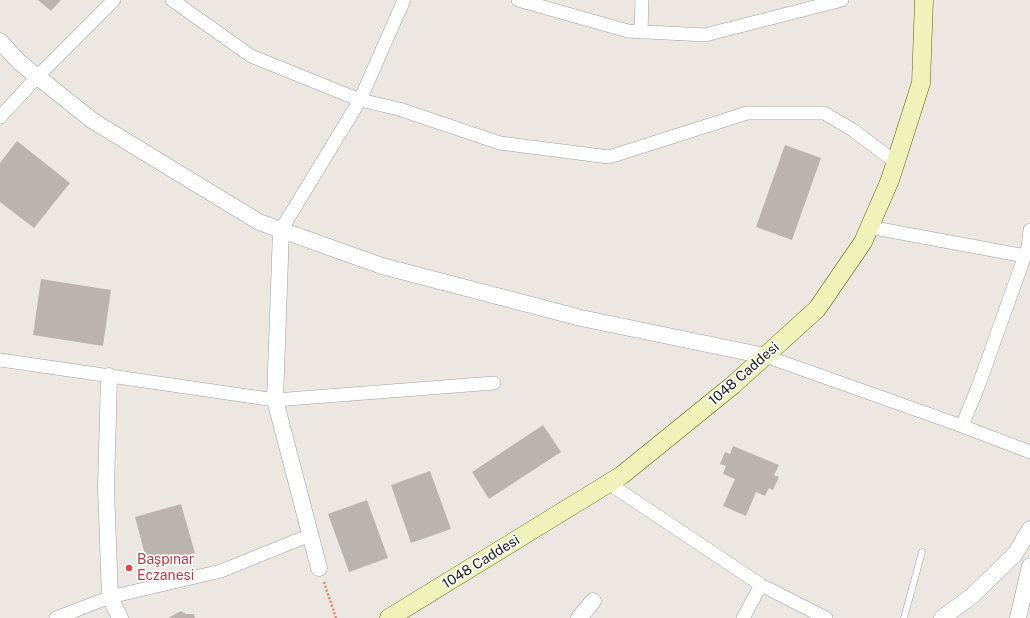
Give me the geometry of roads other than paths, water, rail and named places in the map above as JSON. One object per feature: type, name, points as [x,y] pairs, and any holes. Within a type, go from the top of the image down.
[{"type":"main road","name":"1048 Caddesi","points":[[389,618],[622,475],[733,385],[816,309],[863,242],[890,180],[921,83],[924,0]]},
{"type":"street","points":[[0,117],[37,77],[114,0]]},
{"type":"street","points":[[172,0],[251,56],[360,100],[399,109],[500,143],[609,157],[747,113],[824,113],[853,130],[896,162]]},
{"type":"street","points":[[319,568],[274,400],[281,230],[360,100],[404,0]]},
{"type":"street","points":[[518,0],[628,31],[705,35],[842,0]]},
{"type":"street","points":[[641,32],[642,0]]},
{"type":"street","points":[[0,41],[19,62],[93,121],[259,222],[382,266],[580,318],[765,356],[962,426],[1030,452]]},
{"type":"street","points":[[869,227],[1028,250]]},
{"type":"street","points":[[962,426],[978,387],[1028,250],[1030,230]]},
{"type":"street","points":[[0,360],[274,400],[494,383]]},
{"type":"street","points":[[109,376],[106,488],[110,597],[120,618]]},
{"type":"street","points":[[608,483],[761,585],[826,618]]},
{"type":"street","points":[[942,618],[972,596],[1015,554],[1030,530]]},
{"type":"street","points":[[56,618],[110,597],[221,571],[310,535]]},
{"type":"street","points":[[1018,618],[1030,566]]},
{"type":"street","points":[[743,618],[761,585]]},
{"type":"street","points":[[579,618],[593,601]]},
{"type":"lane","points":[[904,618],[922,552]]},
{"type":"place","name":"Başpınar Eczanesi","points":[[129,568]]}]
